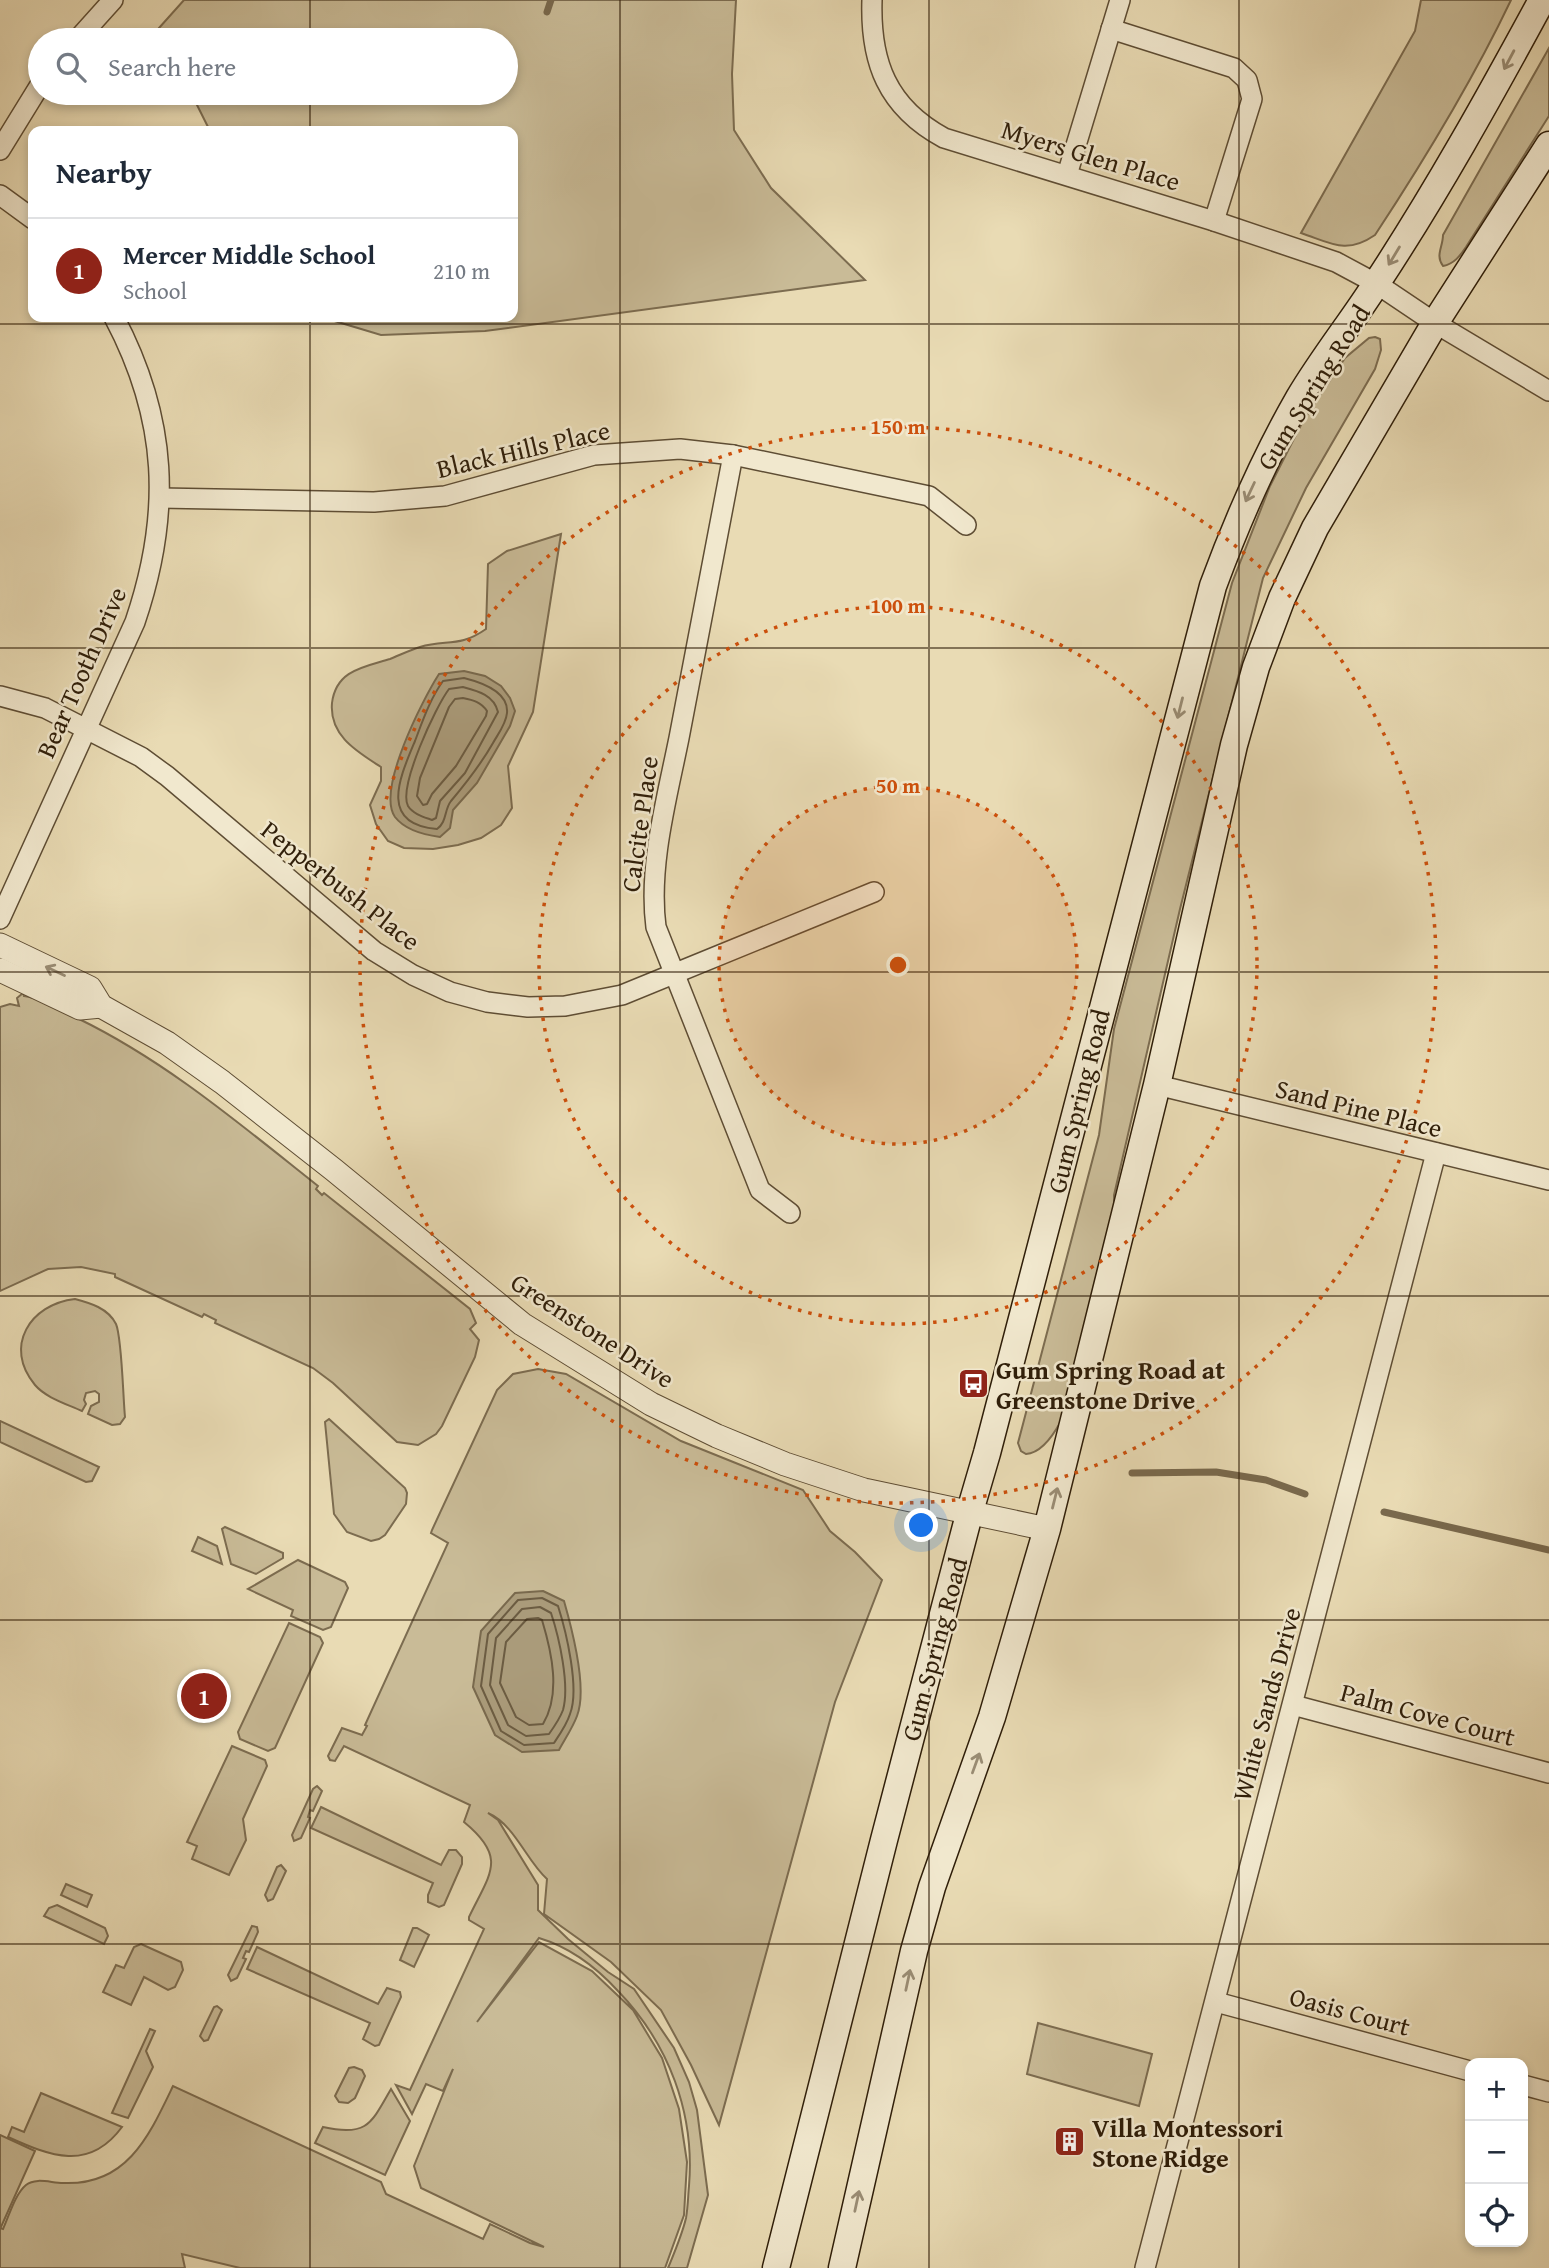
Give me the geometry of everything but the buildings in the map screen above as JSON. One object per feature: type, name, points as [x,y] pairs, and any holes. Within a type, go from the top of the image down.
[{"type":"main road","name":"Gum Spring Road","points":[[776,2268],[806,2142],[1213,586],[1239,516],[1266,458],[1300,396],[1377,284],[1490,96],[1542,0]]},
{"type":"main road","points":[[842,2268],[914,1951],[932,1886],[996,1704],[1047,1529],[1157,1085],[1234,745],[1256,667],[1282,598],[1315,528],[1434,323],[1549,145]]},
{"type":"street","points":[[88,28],[113,0]]},
{"type":"street","name":"Myers Glen Place","points":[[873,0],[874,52],[892,93],[906,111],[944,138],[1214,221],[1336,262],[1377,284],[1434,323],[1549,391]]},
{"type":"street","points":[[1067,175],[1120,0]]},
{"type":"street","points":[[1111,29],[1234,68],[1247,80],[1252,99],[1214,221]]},
{"type":"street","points":[[0,150],[28,104]]},
{"type":"street","points":[[0,195],[28,215]]},
{"type":"street","name":"Bear Tooth Drive","points":[[0,919],[135,622],[149,582],[157,541],[160,498],[155,432],[145,388],[129,345],[117,322]]},
{"type":"street","name":"Black Hills Place","points":[[160,498],[374,502],[445,496],[594,455],[663,449],[733,455],[929,496],[967,525]]},
{"type":"street","name":"Calcite Place","points":[[733,455],[653,883],[656,927],[760,1190],[790,1213]]},
{"type":"street","name":"Pepperbush Place","points":[[0,696],[45,708],[141,757],[374,951],[413,975],[450,992],[487,1002],[528,1007],[565,1006],[622,995],[874,892]]},
{"type":"street","name":"Greenstone Drive","points":[[0,945],[90,988],[101,1006],[167,1043],[222,1082],[522,1324],[650,1404],[785,1464],[864,1490],[1047,1529]]},
{"type":"street","name":"Greenstone Drive","points":[[0,970],[80,1008],[101,1006]]},
{"type":"street","name":"Sand Pine Place","points":[[1157,1085],[1549,1180]]},
{"type":"street","name":"White Sands Drive","points":[[1145,2268],[1436,1153]]},
{"type":"street","name":"Palm Cove Court","points":[[1293,1705],[1549,1773]]},
{"type":"street","name":"Oasis Court","points":[[1216,2002],[1465,2070]]},
{"type":"street","points":[[1528,2086],[1549,2092]]},
{"type":"shaded area","points":[[184,0],[736,0],[732,74],[734,130],[771,188],[865,280],[485,331],[381,335],[338,322],[518,322],[518,126],[208,126],[197,105],[518,105],[518,28],[159,28]]},
{"type":"shaded area","points":[[1421,0],[1511,0],[1447,120],[1375,235],[1347,246],[1301,233],[1415,31]]},
{"type":"shaded area","points":[[1549,48],[1549,116],[1464,250],[1454,261],[1443,266],[1439,255],[1443,235]]},
{"type":"shaded area","points":[[1369,338],[1380,339],[1381,350],[1375,369],[1306,488],[1263,578],[1180,909],[1114,1195],[1114,1211],[1061,1421],[1042,1447],[1026,1454],[1021,1451],[1018,1443],[1099,1135],[1114,1029],[1232,583],[1270,486],[1303,421],[1345,358]]},
{"type":"shaded area","points":[[561,534],[533,712],[508,766],[512,808],[501,825],[481,838],[458,845],[433,849],[404,848],[388,841],[376,824],[370,805],[381,781],[381,767],[347,742],[335,725],[332,703],[339,683],[361,668],[420,647],[468,639],[486,629],[488,564],[507,551]]},
{"type":"shaded area","points":[[23,993],[24,996],[37,999],[110,1035],[202,1095],[318,1186],[316,1189],[322,1195],[324,1193],[470,1309],[476,1323],[470,1329],[479,1340],[475,1357],[436,1434],[418,1445],[397,1442],[313,1368],[215,1323],[216,1320],[204,1314],[202,1317],[115,1277],[115,1274],[81,1267],[48,1269],[0,1291],[0,1007],[10,1004],[19,1006],[17,998]]},
{"type":"shaded area","points":[[75,1299],[103,1310],[116,1324],[125,1417],[120,1424],[112,1425],[88,1414],[91,1406],[99,1402],[99,1394],[95,1391],[86,1393],[86,1404],[82,1411],[45,1394],[26,1371],[21,1356],[22,1342],[34,1318],[45,1309]]},
{"type":"shaded area","points":[[538,1369],[566,1374],[681,1441],[803,1490],[830,1531],[882,1580],[835,1702],[719,2125],[661,2010],[611,1962],[544,1914],[547,1879],[506,1826],[497,1819],[488,1813],[498,1820],[538,1885],[538,1910],[608,1972],[634,1989],[674,2048],[689,2082],[697,2110],[708,2195],[687,2268],[668,2268],[686,2218],[689,2186],[688,2132],[675,2081],[651,2034],[636,2012],[610,1982],[572,1953],[539,1938],[477,2022],[539,1942],[592,1971],[633,2010],[662,2058],[679,2109],[687,2162],[684,2215],[665,2268],[240,2268],[182,2254],[185,2268],[0,2268],[0,2228],[3,2229],[22,2189],[34,2181],[85,2182],[120,2167],[145,2139],[173,2086],[381,2182],[386,2194],[483,2239],[490,2224],[544,2247],[421,2188],[414,2166],[453,2069],[443,2091],[426,2084],[412,2114],[396,2085],[410,2090],[484,1929],[469,1920],[469,1917],[488,1877],[490,1856],[478,1835],[464,1822],[470,1805],[344,1746],[335,1761],[328,1756],[342,1728],[362,1735],[367,1726],[365,1725],[448,1543],[431,1533],[432,1530],[497,1390],[513,1374]]},
{"type":"shaded area","points":[[329,1419],[405,1488],[406,1504],[385,1535],[379,1539],[371,1541],[347,1532],[334,1514],[325,1422]]},
{"type":"shaded area","points":[[0,1421],[99,1467],[92,1481],[86,1482],[0,1442]]},
{"type":"shaded area","points":[[225,1527],[283,1553],[283,1558],[256,1574],[231,1564],[222,1529]]},
{"type":"shaded area","points":[[198,1537],[217,1546],[222,1564],[192,1551]]},
{"type":"shaded area","points":[[298,1560],[345,1582],[348,1588],[331,1627],[323,1630],[291,1616],[293,1610],[248,1589]]},
{"type":"shaded area","points":[[289,1623],[320,1637],[323,1643],[275,1748],[268,1751],[240,1739],[238,1732]]},
{"type":"shaded area","points":[[232,1746],[265,1760],[267,1766],[243,1819],[246,1840],[229,1875],[192,1859],[197,1846],[187,1842]]},
{"type":"shaded area","points":[[317,1786],[322,1791],[313,1811],[310,1810],[310,1818],[301,1838],[294,1841],[292,1835],[313,1789]]},
{"type":"shaded area","points":[[321,1807],[441,1865],[449,1850],[456,1850],[462,1857],[462,1864],[444,1905],[439,1907],[428,1902],[433,1883],[311,1828]]},
{"type":"shaded area","points":[[281,1865],[286,1871],[273,1899],[268,1901],[265,1895],[277,1867]]},
{"type":"shaded area","points":[[66,1884],[92,1895],[87,1907],[61,1895]]},
{"type":"shaded area","points":[[57,1905],[105,1928],[108,1936],[104,1944],[44,1916],[49,1908]]},
{"type":"shaded area","points":[[252,1926],[257,1927],[258,1932],[249,1952],[246,1951],[243,1958],[246,1959],[237,1978],[231,1981],[228,1975]]},
{"type":"shaded area","points":[[413,1928],[429,1935],[414,1967],[400,1960]]},
{"type":"shaded area","points":[[141,1944],[181,1962],[183,1970],[175,1987],[168,1990],[144,1977],[131,2005],[103,1992],[116,1965],[124,1968],[134,1947]]},
{"type":"shaded area","points":[[257,1947],[378,2004],[387,1988],[400,1992],[401,1997],[379,2045],[375,2046],[363,2039],[370,2023],[247,1969]]},
{"type":"shaded area","points":[[214,2007],[222,2010],[208,2040],[204,2041],[200,2036]]},
{"type":"shaded area","points":[[1038,2023],[1152,2054],[1139,2106],[1027,2074]]},
{"type":"shaded area","points":[[150,2029],[155,2031],[146,2051],[153,2067],[128,2118],[112,2113]]},
{"type":"shaded area","points":[[349,2068],[362,2070],[365,2076],[355,2098],[348,2103],[339,2102],[335,2096]]},
{"type":"shaded area","points":[[391,2089],[410,2121],[385,2175],[315,2143],[323,2127],[349,2130],[366,2125]]},
{"type":"shaded area","points":[[41,2093],[122,2127],[109,2141],[83,2155],[54,2154],[8,2137],[12,2127],[24,2132]]},
{"type":"shaded area","points":[[0,2135],[35,2151],[1,2227],[0,2226]]},
{"type":"water","points":[[464,671],[485,676],[501,686],[515,711],[510,726],[477,783],[453,810],[450,828],[440,837],[410,829],[399,822],[391,804],[392,787],[396,766],[413,723],[439,674]]},
{"type":"water","points":[[543,1591],[564,1601],[578,1658],[580,1704],[559,1750],[522,1752],[495,1735],[473,1687],[481,1631],[515,1593]]},
{"type":"waterway","points":[[547,12],[551,0]]},
{"type":"waterway","points":[[1132,1473],[1216,1472],[1266,1480],[1305,1494]]},
{"type":"waterway","points":[[1384,1512],[1549,1550]]},
{"type":"place","name":"Gum Spring Road at Greenstone Drive","points":[[973,1384]]},
{"type":"place","name":"Mercer Middle School","points":[[204,1696]]},
{"type":"place","name":"Villa Montessori Stone Ridge","points":[[1069,2142]]}]
